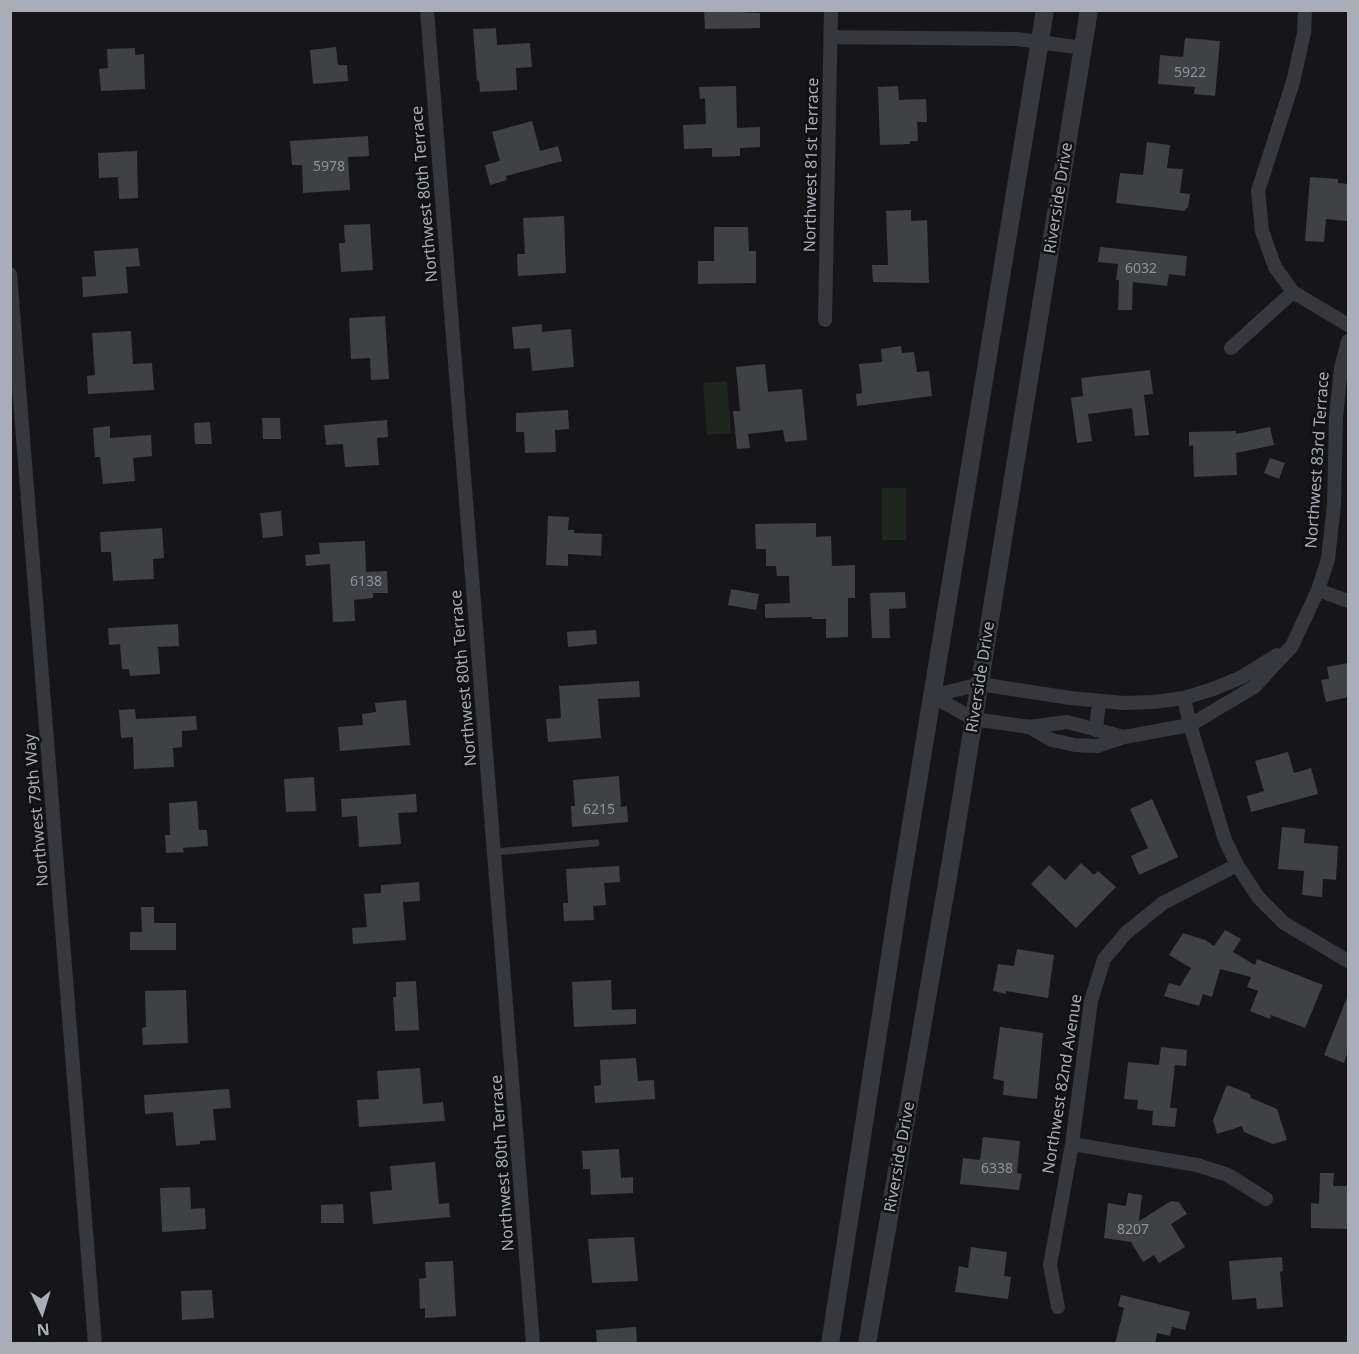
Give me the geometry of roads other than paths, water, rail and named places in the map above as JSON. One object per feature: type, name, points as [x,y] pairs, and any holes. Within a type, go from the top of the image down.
[{"type":"street","name":"Northwest 80th Terrace","points":[[427,10],[533,1344]]},
{"type":"street","name":"Northwest 81st Terrace","points":[[825,320],[831,10]]},
{"type":"street","points":[[830,1344],[898,902],[1045,10]]},
{"type":"street","name":"Riverside Drive","points":[[867,1344],[980,684],[1089,10]]},
{"type":"street","points":[[1305,10],[1304,33],[1293,82],[1258,191],[1262,231],[1275,267],[1293,292],[1348,325]]},
{"type":"street","points":[[831,37],[970,37],[1040,41],[1083,48]]},
{"type":"street","name":"Northwest 79th Way","points":[[10,274],[95,1344]]},
{"type":"street","points":[[1231,348],[1293,292]]},
{"type":"street","name":"Northwest 83rd Terrace","points":[[1190,725],[1254,687],[1292,646],[1318,590],[1328,559],[1335,505],[1336,417],[1341,368],[1348,341]]},
{"type":"street","points":[[1318,590],[1348,602]]},
{"type":"street","points":[[932,696],[980,684],[1041,695],[1124,703],[1184,698],[1242,676],[1292,646]]},
{"type":"street","points":[[932,696],[974,719],[1029,727],[1067,722],[1124,737]]},
{"type":"street","points":[[1184,698],[1225,840],[1237,865],[1258,897],[1284,923],[1348,961]]},
{"type":"street","points":[[1096,730],[1100,701]]},
{"type":"street","points":[[1029,727],[1052,740],[1075,745],[1097,746],[1124,737],[1190,725]]},
{"type":"street","name":"Northwest 82nd Avenue","points":[[1058,1307],[1050,1265],[1072,1144],[1091,1001],[1104,959],[1126,933],[1162,903],[1237,865]]},
{"type":"street","points":[[1072,1144],[1197,1165],[1228,1174],[1266,1199]]},
{"type":"lane","points":[[495,852],[596,843]]}]
